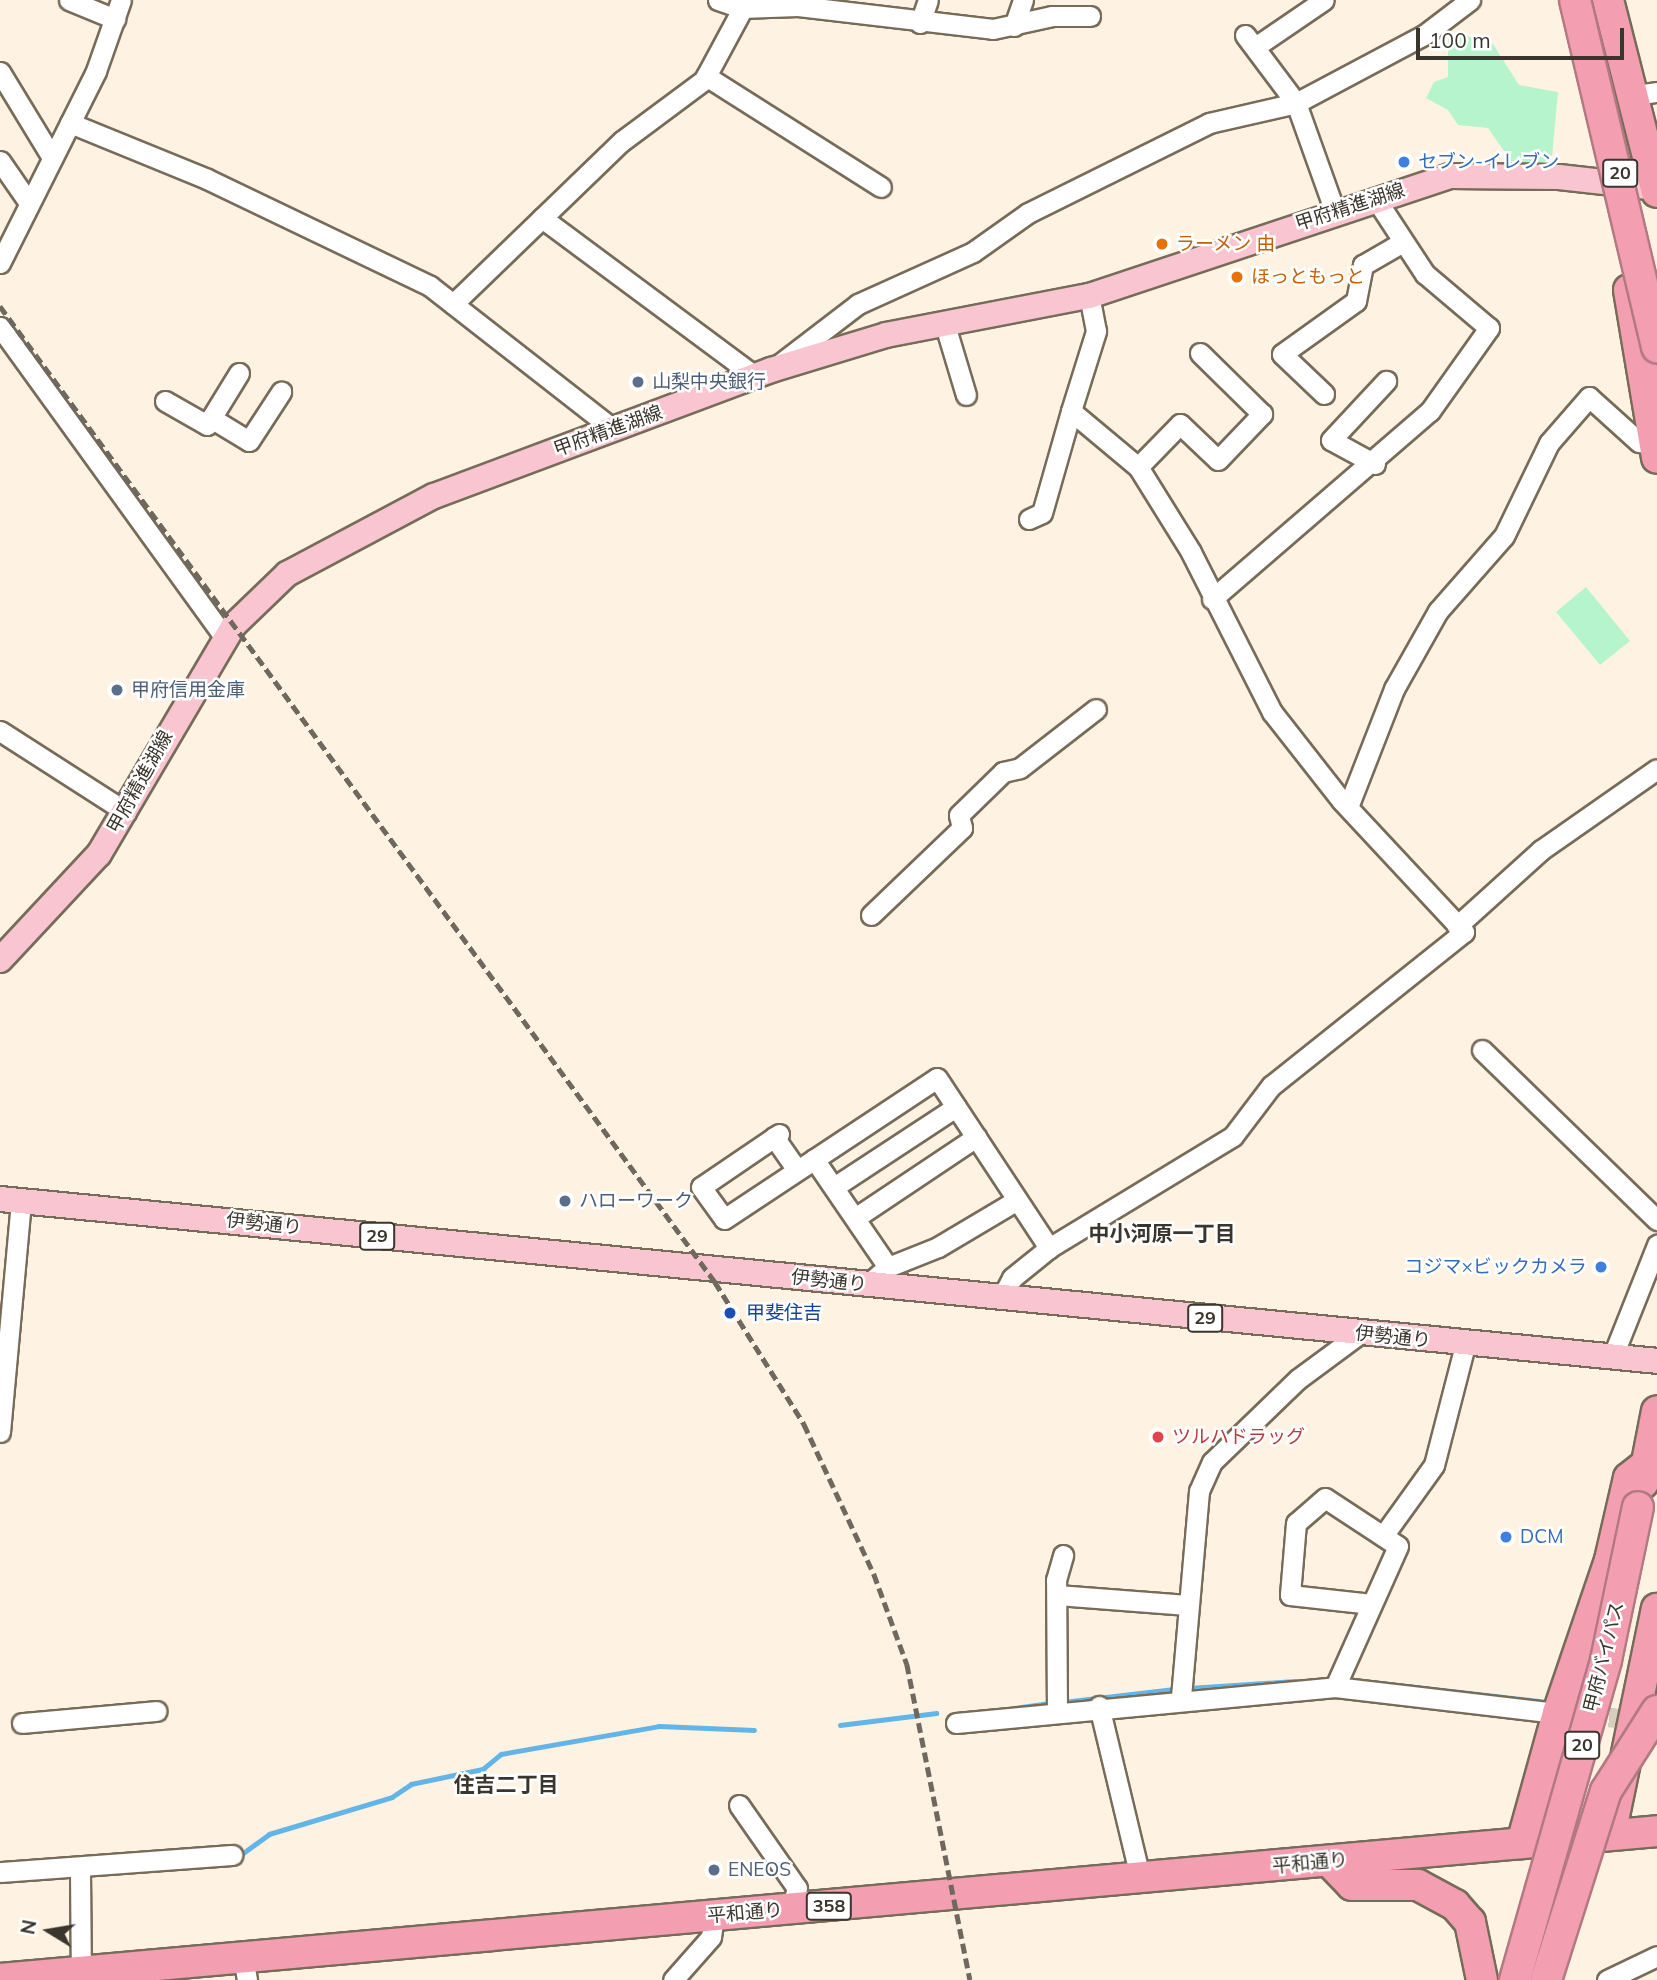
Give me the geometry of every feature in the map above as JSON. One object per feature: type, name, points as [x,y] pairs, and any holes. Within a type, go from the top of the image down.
[{"type":"highway","points":[[1560,0],[1605,183],[1656,451]]},
{"type":"highway","name":"20","points":[[1575,0],[1657,347]]},
{"type":"highway","name":"20","points":[[1594,0],[1657,255]]},
{"type":"highway","points":[[1608,0],[1646,93],[1657,190]]},
{"type":"highway","name":"甲府バイパス","points":[[1536,1980],[1620,1681],[1648,1512],[1647,1464],[1657,1411]]},
{"type":"highway","points":[[1522,1843],[1558,1713],[1592,1622],[1629,1478],[1647,1464]]},
{"type":"highway","name":"甲府バイパス","points":[[1515,1980],[1648,1512]]},
{"type":"highway","points":[[1610,1835],[1651,1700],[1657,1609]]},
{"type":"highway","points":[[1546,1980],[1606,1791],[1651,1700]]},
{"type":"highway","name":"平和通り","points":[[0,1979],[245,1968],[714,1916],[1657,1831]]},
{"type":"highway","points":[[1329,1861],[1352,1885],[1394,1882],[1418,1885],[1455,1905],[1470,1922],[1482,1980]]},
{"type":"main road","name":"甲府精進湖線","points":[[0,960],[99,854],[126,812],[225,638],[287,574],[393,517],[477,478],[764,374],[886,335],[1088,296],[1375,198],[1450,176],[1605,183],[1657,190]]},
{"type":"main road","name":"伊勢通り","points":[[11,1200],[1657,1362]]},
{"type":"street","points":[[69,0],[115,19]]},
{"type":"street","points":[[0,263],[27,200],[70,123],[121,0]]},
{"type":"street","points":[[718,0],[744,4],[824,5],[920,23],[1014,26],[1052,16],[1090,16]]},
{"type":"street","points":[[920,23],[928,0]]},
{"type":"street","points":[[1014,26],[1023,0]]},
{"type":"street","points":[[1324,0],[1250,41],[1296,103],[1335,212]]},
{"type":"street","points":[[542,218],[764,374],[858,304],[973,252],[1028,213],[1209,123],[1296,103],[1424,35],[1470,0]]},
{"type":"street","points":[[453,304],[622,141],[682,102],[706,76],[744,4]]},
{"type":"street","points":[[0,72],[51,156]]},
{"type":"street","points":[[706,76],[881,187]]},
{"type":"street","points":[[70,123],[207,179],[430,286],[614,430]]},
{"type":"street","points":[[0,161],[27,200]]},
{"type":"street","points":[[1212,599],[1375,464],[1430,411],[1489,328],[1425,274],[1401,243],[1375,198]]},
{"type":"street","points":[[1324,394],[1282,354],[1356,301],[1363,265],[1401,243]]},
{"type":"street","points":[[1029,519],[1042,513],[1096,331],[1088,296]]},
{"type":"street","points":[[945,325],[966,395]]},
{"type":"street","points":[[0,327],[225,638]]},
{"type":"street","points":[[1138,467],[1180,424],[1218,460],[1262,414],[1200,353]]},
{"type":"street","points":[[165,401],[206,425],[239,373]]},
{"type":"street","points":[[1375,464],[1331,440],[1386,381]]},
{"type":"street","points":[[211,418],[249,441],[281,392]]},
{"type":"street","points":[[1348,807],[1394,689],[1438,611],[1504,536],[1549,443],[1589,397],[1639,442],[1656,451]]},
{"type":"street","points":[[1002,1297],[1012,1278],[1049,1248],[1233,1136],[1271,1086],[1464,932],[1348,807],[1272,712],[1138,467],[1071,411]]},
{"type":"street","points":[[871,915],[962,828],[959,815],[1003,772],[1020,768],[1096,709]]},
{"type":"street","points":[[0,731],[126,812]]},
{"type":"street","points":[[1457,926],[1541,850],[1657,769]]},
{"type":"street","points":[[1482,1050],[1519,1093],[1657,1220]]},
{"type":"street","points":[[797,1170],[777,1136],[701,1187],[724,1219],[937,1078],[1049,1248]]},
{"type":"street","points":[[834,1188],[956,1107]]},
{"type":"street","points":[[855,1218],[976,1137]]},
{"type":"street","points":[[814,1159],[888,1267]]},
{"type":"street","points":[[0,1432],[11,1200]]},
{"type":"street","points":[[867,1285],[888,1267],[938,1247],[1017,1200]]},
{"type":"street","points":[[1612,1358],[1657,1245]]},
{"type":"street","points":[[1181,1697],[1199,1492],[1212,1462],[1298,1379],[1359,1334]]},
{"type":"street","points":[[1383,1536],[1434,1465],[1465,1345]]},
{"type":"street","points":[[1335,1686],[1373,1604],[1398,1546],[1325,1498],[1296,1523],[1290,1595],[1373,1604]]},
{"type":"street","points":[[1057,1711],[1056,1595],[1063,1555]]},
{"type":"street","points":[[1056,1595],[1188,1605]]},
{"type":"street","points":[[956,1723],[1181,1697],[1335,1686],[1558,1713]]},
{"type":"street","points":[[1099,1706],[1140,1877]]},
{"type":"street","points":[[22,1723],[156,1711]]},
{"type":"street","points":[[739,1805],[797,1888],[791,1909]]},
{"type":"street","points":[[0,1872],[80,1871],[232,1854]]},
{"type":"street","points":[[80,1871],[81,1976]]},
{"type":"street","points":[[673,1980],[711,1937],[714,1916]]},
{"type":"street","points":[[1607,1980],[1657,1956]]},
{"type":"green space","points":[[1457,33],[1493,44],[1519,85],[1558,92],[1552,156],[1539,166],[1511,161],[1488,128],[1458,125],[1448,110],[1426,98],[1434,82],[1448,77],[1448,39]]},
{"type":"green space","points":[[1586,587],[1630,641],[1600,665],[1556,612]]},
{"type":"waterway","points":[[1346,1679],[1549,1702]]},
{"type":"waterway","points":[[1189,1688],[1295,1681]]},
{"type":"waterway","points":[[1063,1702],[1176,1689]]},
{"type":"waterway","points":[[1015,1708],[1050,1703]]},
{"type":"waterway","points":[[1603,1709],[1625,1712]]},
{"type":"waterway","points":[[840,1725],[936,1713]]},
{"type":"waterway","points":[[239,1856],[269,1834],[392,1797],[411,1784],[483,1769],[501,1754],[659,1726],[754,1730]]},
{"type":"tunnel","points":[[1580,1715],[1644,1720]]},
{"type":"railway","points":[[0,306],[715,1282],[804,1424],[874,1574],[907,1664],[970,1980]]},
{"type":"place","name":"セブン-イレブン","points":[[1404,162]]},
{"type":"place","name":"ラーメン 由","points":[[1162,244]]},
{"type":"place","name":"ほっともっと","points":[[1237,277]]},
{"type":"place","name":"山梨中央銀行","points":[[638,382]]},
{"type":"place","name":"甲府信用金庫","points":[[117,690]]},
{"type":"place","name":"ハローワーク","points":[[565,1201]]},
{"type":"place","name":"コジマ×ビックカメラ","points":[[1601,1267]]},
{"type":"place","name":"甲斐住吉","points":[[730,1313]]},
{"type":"place","name":"ツルハドラッグ","points":[[1158,1437]]},
{"type":"place","name":"DCM","points":[[1506,1537]]},
{"type":"place","name":"ENEOS","points":[[714,1870]]},
{"type":"district","name":"中小河原一丁目","points":[[1162,1233]]},
{"type":"district","name":"住吉二丁目","points":[[506,1784]]}]
